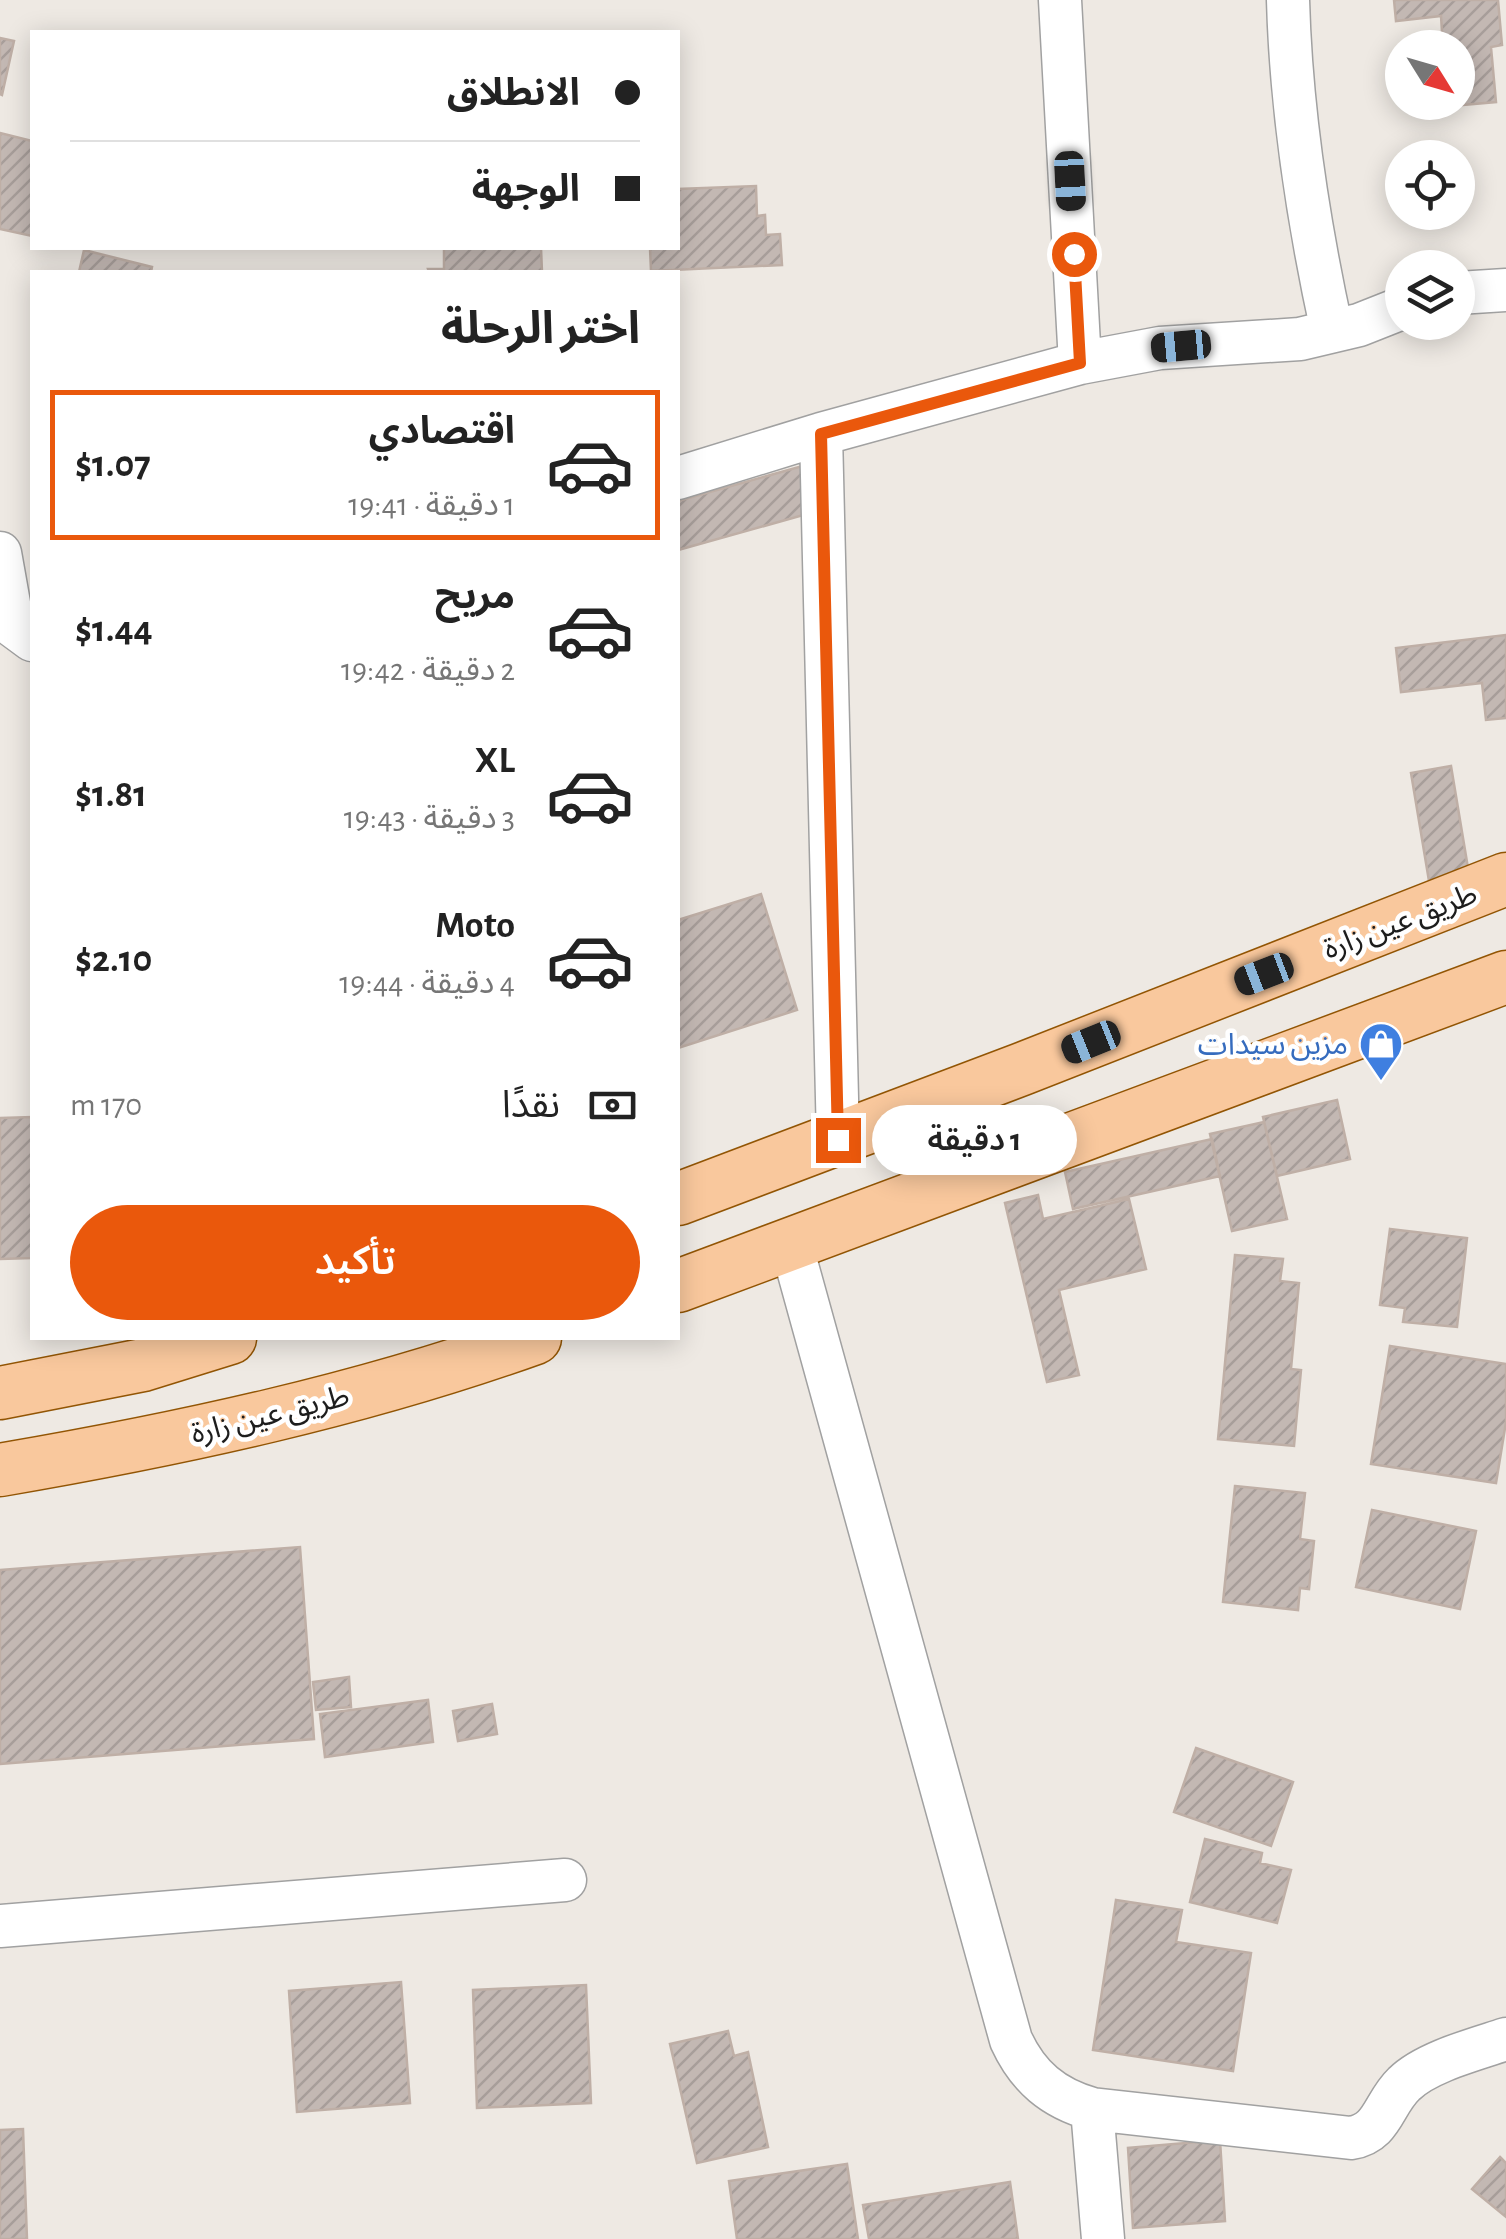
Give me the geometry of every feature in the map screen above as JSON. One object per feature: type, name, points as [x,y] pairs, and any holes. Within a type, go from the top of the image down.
[{"type":"main road","name":"طريق عين زارة","points":[[680,1199],[1506,879]]},
{"type":"main road","points":[[680,1285],[1506,977]]},
{"type":"main road","points":[[0,1393],[142,1365],[223,1340]]},
{"type":"main road","name":"طريق عين زارة","points":[[0,1470],[253,1421],[530,1340]]},
{"type":"street","points":[[1060,0],[1080,363]]},
{"type":"street","points":[[1288,0],[1301,168],[1332,330]]},
{"type":"street","points":[[1475,292],[1506,290]]},
{"type":"street","points":[[680,477],[1080,363],[1160,348],[1300,339],[1385,314]]},
{"type":"street","points":[[821,434],[838,1140]]},
{"type":"street","points":[[0,553],[12,626],[30,639]]},
{"type":"street","points":[[791,1244],[1011,2040],[1034,2078],[1070,2104],[1092,2110],[1361,2137],[1379,2124],[1393,2096],[1420,2071],[1506,2038]]},
{"type":"street","points":[[0,1926],[565,1880]]},
{"type":"street","points":[[1092,2110],[1103,2239]]},
{"type":"building","points":[[1394,0],[1498,0],[1502,45],[1491,47],[1496,102],[1475,104],[1475,30],[1442,30],[1441,16],[1396,21]]},
{"type":"building","points":[[0,38],[14,41],[2,95],[0,94]]},
{"type":"building","points":[[0,133],[30,140],[30,236],[0,229]]},
{"type":"building","points":[[756,186],[757,216],[765,215],[766,235],[780,234],[782,265],[651,270],[650,250],[680,250],[680,189]]},
{"type":"building","points":[[84,250],[152,267],[151,270],[79,270]]},
{"type":"building","points":[[444,250],[541,250],[542,270],[428,269],[444,269]]},
{"type":"building","points":[[806,465],[818,511],[680,549],[680,500]]},
{"type":"building","points":[[1506,635],[1506,718],[1486,720],[1482,683],[1401,692],[1396,648]]},
{"type":"building","points":[[1451,766],[1470,880],[1430,887],[1411,773]]},
{"type":"building","points":[[761,894],[797,1010],[680,1047],[680,919]]},
{"type":"building","points":[[1337,1100],[1350,1159],[1277,1176],[1263,1117]]},
{"type":"building","points":[[30,1117],[30,1258],[0,1259],[0,1118]]},
{"type":"building","points":[[1264,1122],[1287,1219],[1232,1231],[1210,1134]]},
{"type":"building","points":[[1212,1139],[1220,1176],[1073,1209],[1065,1172]]},
{"type":"building","points":[[1038,1195],[1043,1219],[1129,1199],[1146,1269],[1059,1290],[1079,1375],[1047,1382],[1005,1203]]},
{"type":"building","points":[[1390,1229],[1467,1238],[1457,1327],[1403,1322],[1405,1308],[1380,1305]]},
{"type":"building","points":[[1235,1255],[1283,1259],[1280,1281],[1299,1283],[1291,1369],[1301,1370],[1294,1446],[1218,1439]]},
{"type":"building","points":[[1390,1346],[1506,1364],[1506,1422],[1496,1483],[1371,1464]]},
{"type":"building","points":[[1235,1486],[1305,1493],[1300,1539],[1314,1541],[1309,1589],[1300,1588],[1298,1610],[1223,1602]]},
{"type":"building","points":[[1372,1510],[1476,1531],[1460,1609],[1356,1587]]},
{"type":"building","points":[[300,1547],[314,1739],[0,1764],[0,1570]]},
{"type":"building","points":[[349,1677],[351,1707],[316,1710],[313,1682]]},
{"type":"building","points":[[428,1700],[433,1742],[325,1757],[320,1714]]},
{"type":"building","points":[[492,1704],[497,1734],[458,1741],[453,1711]]},
{"type":"building","points":[[1196,1748],[1293,1782],[1271,1846],[1174,1812]]},
{"type":"building","points":[[1205,1839],[1262,1853],[1260,1863],[1291,1870],[1277,1923],[1190,1902]]},
{"type":"building","points":[[1116,1900],[1182,1910],[1176,1942],[1251,1953],[1233,2071],[1093,2050]]},
{"type":"building","points":[[401,1982],[410,2103],[297,2112],[289,1991]]},
{"type":"building","points":[[586,1985],[591,2103],[477,2108],[473,1990]]},
{"type":"building","points":[[728,2031],[734,2056],[748,2052],[768,2147],[697,2163],[670,2044]]},
{"type":"building","points":[[23,2129],[27,2239],[0,2239],[0,2130]]},
{"type":"building","points":[[1220,2140],[1225,2221],[1133,2228],[1128,2148]]},
{"type":"building","points":[[1500,2157],[1506,2163],[1506,2217],[1472,2189]]},
{"type":"building","points":[[847,2164],[858,2239],[737,2239],[729,2181]]},
{"type":"building","points":[[1010,2182],[1018,2239],[869,2239],[863,2205]]},
{"type":"place","name":"مزين سيدات","points":[[1381,1082]]},
{"type":"route","points":[[838,1140],[821,434],[1080,363],[1074,254]]}]
